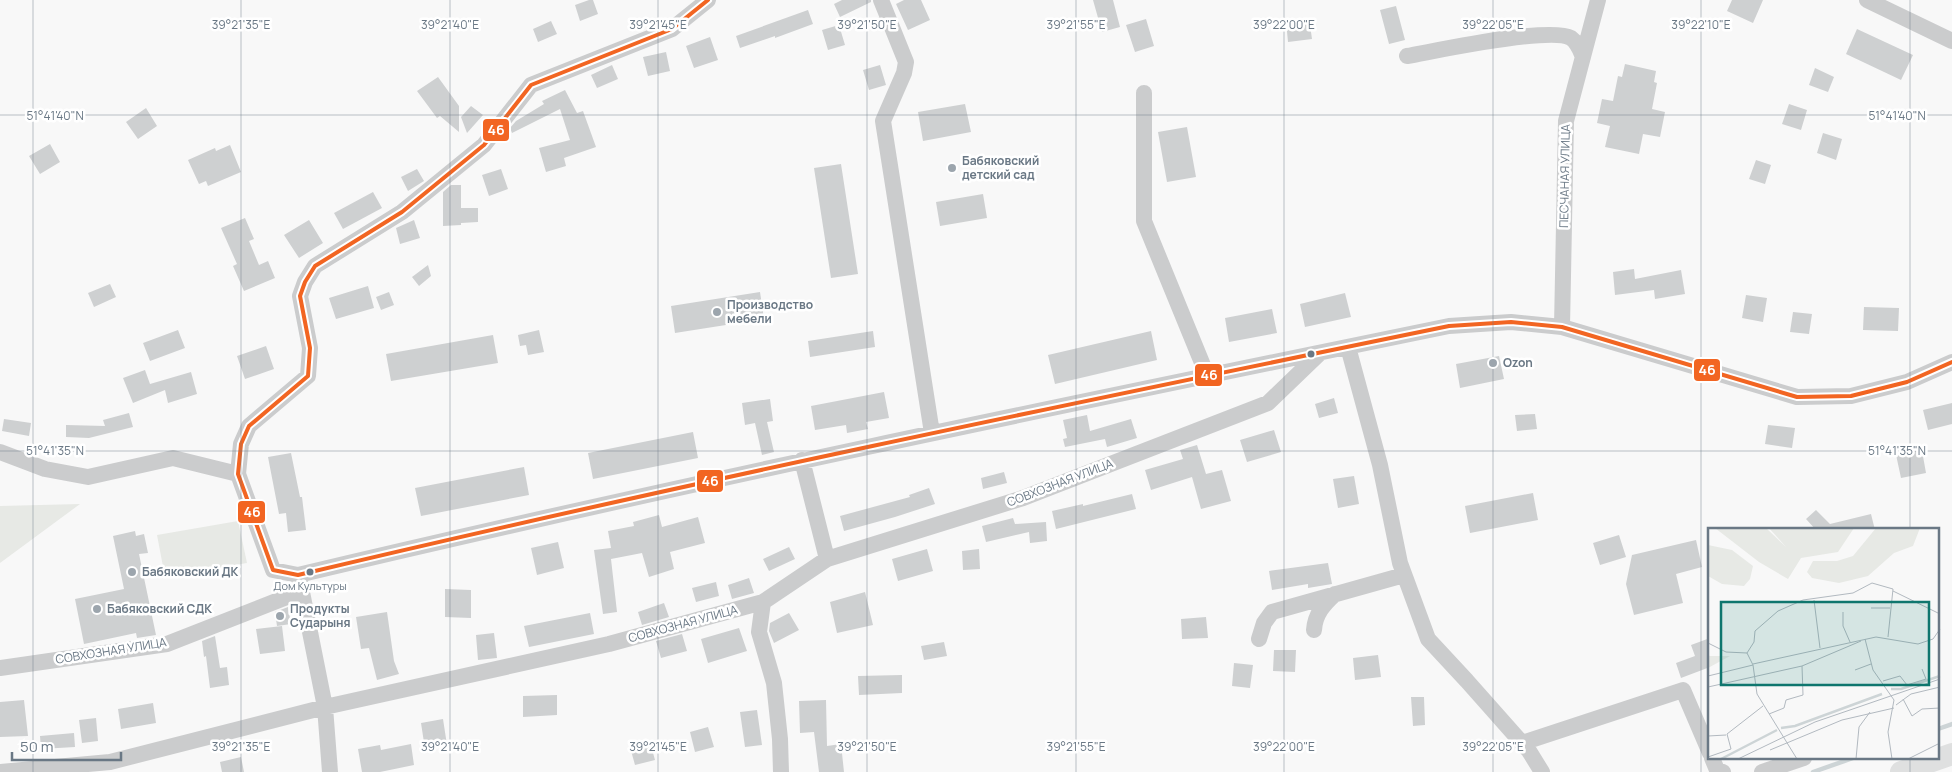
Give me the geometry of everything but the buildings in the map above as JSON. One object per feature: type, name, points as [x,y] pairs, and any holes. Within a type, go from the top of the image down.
[{"type":"highway","points":[[1940,758],[1952,754]]},
{"type":"highway","points":[[1901,772],[1935,760]]},
{"type":"street","points":[[330,772],[324,707],[300,583],[272,570],[238,474],[241,444],[249,426],[308,376],[310,348],[300,296],[305,282],[315,266],[402,212],[484,145],[531,85],[672,29],[708,0]]},
{"type":"street","points":[[882,0],[906,62],[904,73],[883,121],[932,433]]},
{"type":"street","name":"ПЕСЧАНАЯ УЛИЦА","points":[[1562,327],[1566,121],[1598,0]]},
{"type":"street","points":[[1867,0],[1952,41]]},
{"type":"street","points":[[1407,56],[1504,39],[1558,35],[1570,38],[1579,45],[1583,57]]},
{"type":"street","points":[[1144,93],[1144,221],[1207,375]]},
{"type":"street","name":"СОВХОЗНАЯ УЛИЦА","points":[[0,668],[167,644],[300,583],[511,524],[802,460],[1449,326],[1511,322],[1562,327],[1797,397],[1851,396],[1907,382],[1952,362]]},
{"type":"street","points":[[1348,347],[1380,465],[1400,563],[1428,640],[1467,680],[1522,743],[1542,772]]},
{"type":"street","name":"СОВХОЗНАЯ УЛИЦА","points":[[0,772],[110,762],[324,707],[608,644],[762,602],[827,560],[1023,498],[1268,403],[1320,352]]},
{"type":"street","points":[[0,452],[45,469],[88,477],[173,458],[238,474]]},
{"type":"street","points":[[802,460],[827,560]]},
{"type":"street","points":[[1259,638],[1264,623],[1272,612],[1404,575]]},
{"type":"street","points":[[1314,630],[1314,622],[1323,605],[1335,594]]},
{"type":"street","points":[[762,602],[759,632],[774,683],[780,739],[781,772]]},
{"type":"street","points":[[1522,743],[1683,690],[1708,748]]},
{"type":"street","points":[[1713,760],[1717,770],[1723,772]]},
{"type":"street","points":[[1762,772],[1798,760]]},
{"type":"shaded area","points":[[80,504],[0,563],[0,506]]},
{"type":"shaded area","points":[[238,521],[247,563],[165,577],[157,535]]},
{"type":"waterway","points":[[1940,728],[1952,724]]},
{"type":"waterway","points":[[1813,772],[1847,760]]},
{"type":"transit line","name":"46","points":[[708,0],[672,29],[531,85],[484,145],[402,212],[315,266],[305,282],[300,296],[310,348],[308,376],[249,426],[241,444],[238,474],[273,570],[298,575],[729,477],[1449,326],[1511,322],[1562,327],[1797,397],[1851,396],[1907,382],[1952,362]]},
{"type":"place","name":"Бабяковский детский сад","points":[[952,168]]},
{"type":"place","name":"Производство мебели","points":[[717,312]]},
{"type":"place","name":"Ozon","points":[[1493,363]]},
{"type":"place","name":"Бабяковский ДК","points":[[132,572]]},
{"type":"place","name":"Дом Культуры","points":[[310,572]]},
{"type":"place","name":"Бабяковский СДК","points":[[97,609]]},
{"type":"place","name":"Продукты Сударыня","points":[[280,616]]}]
